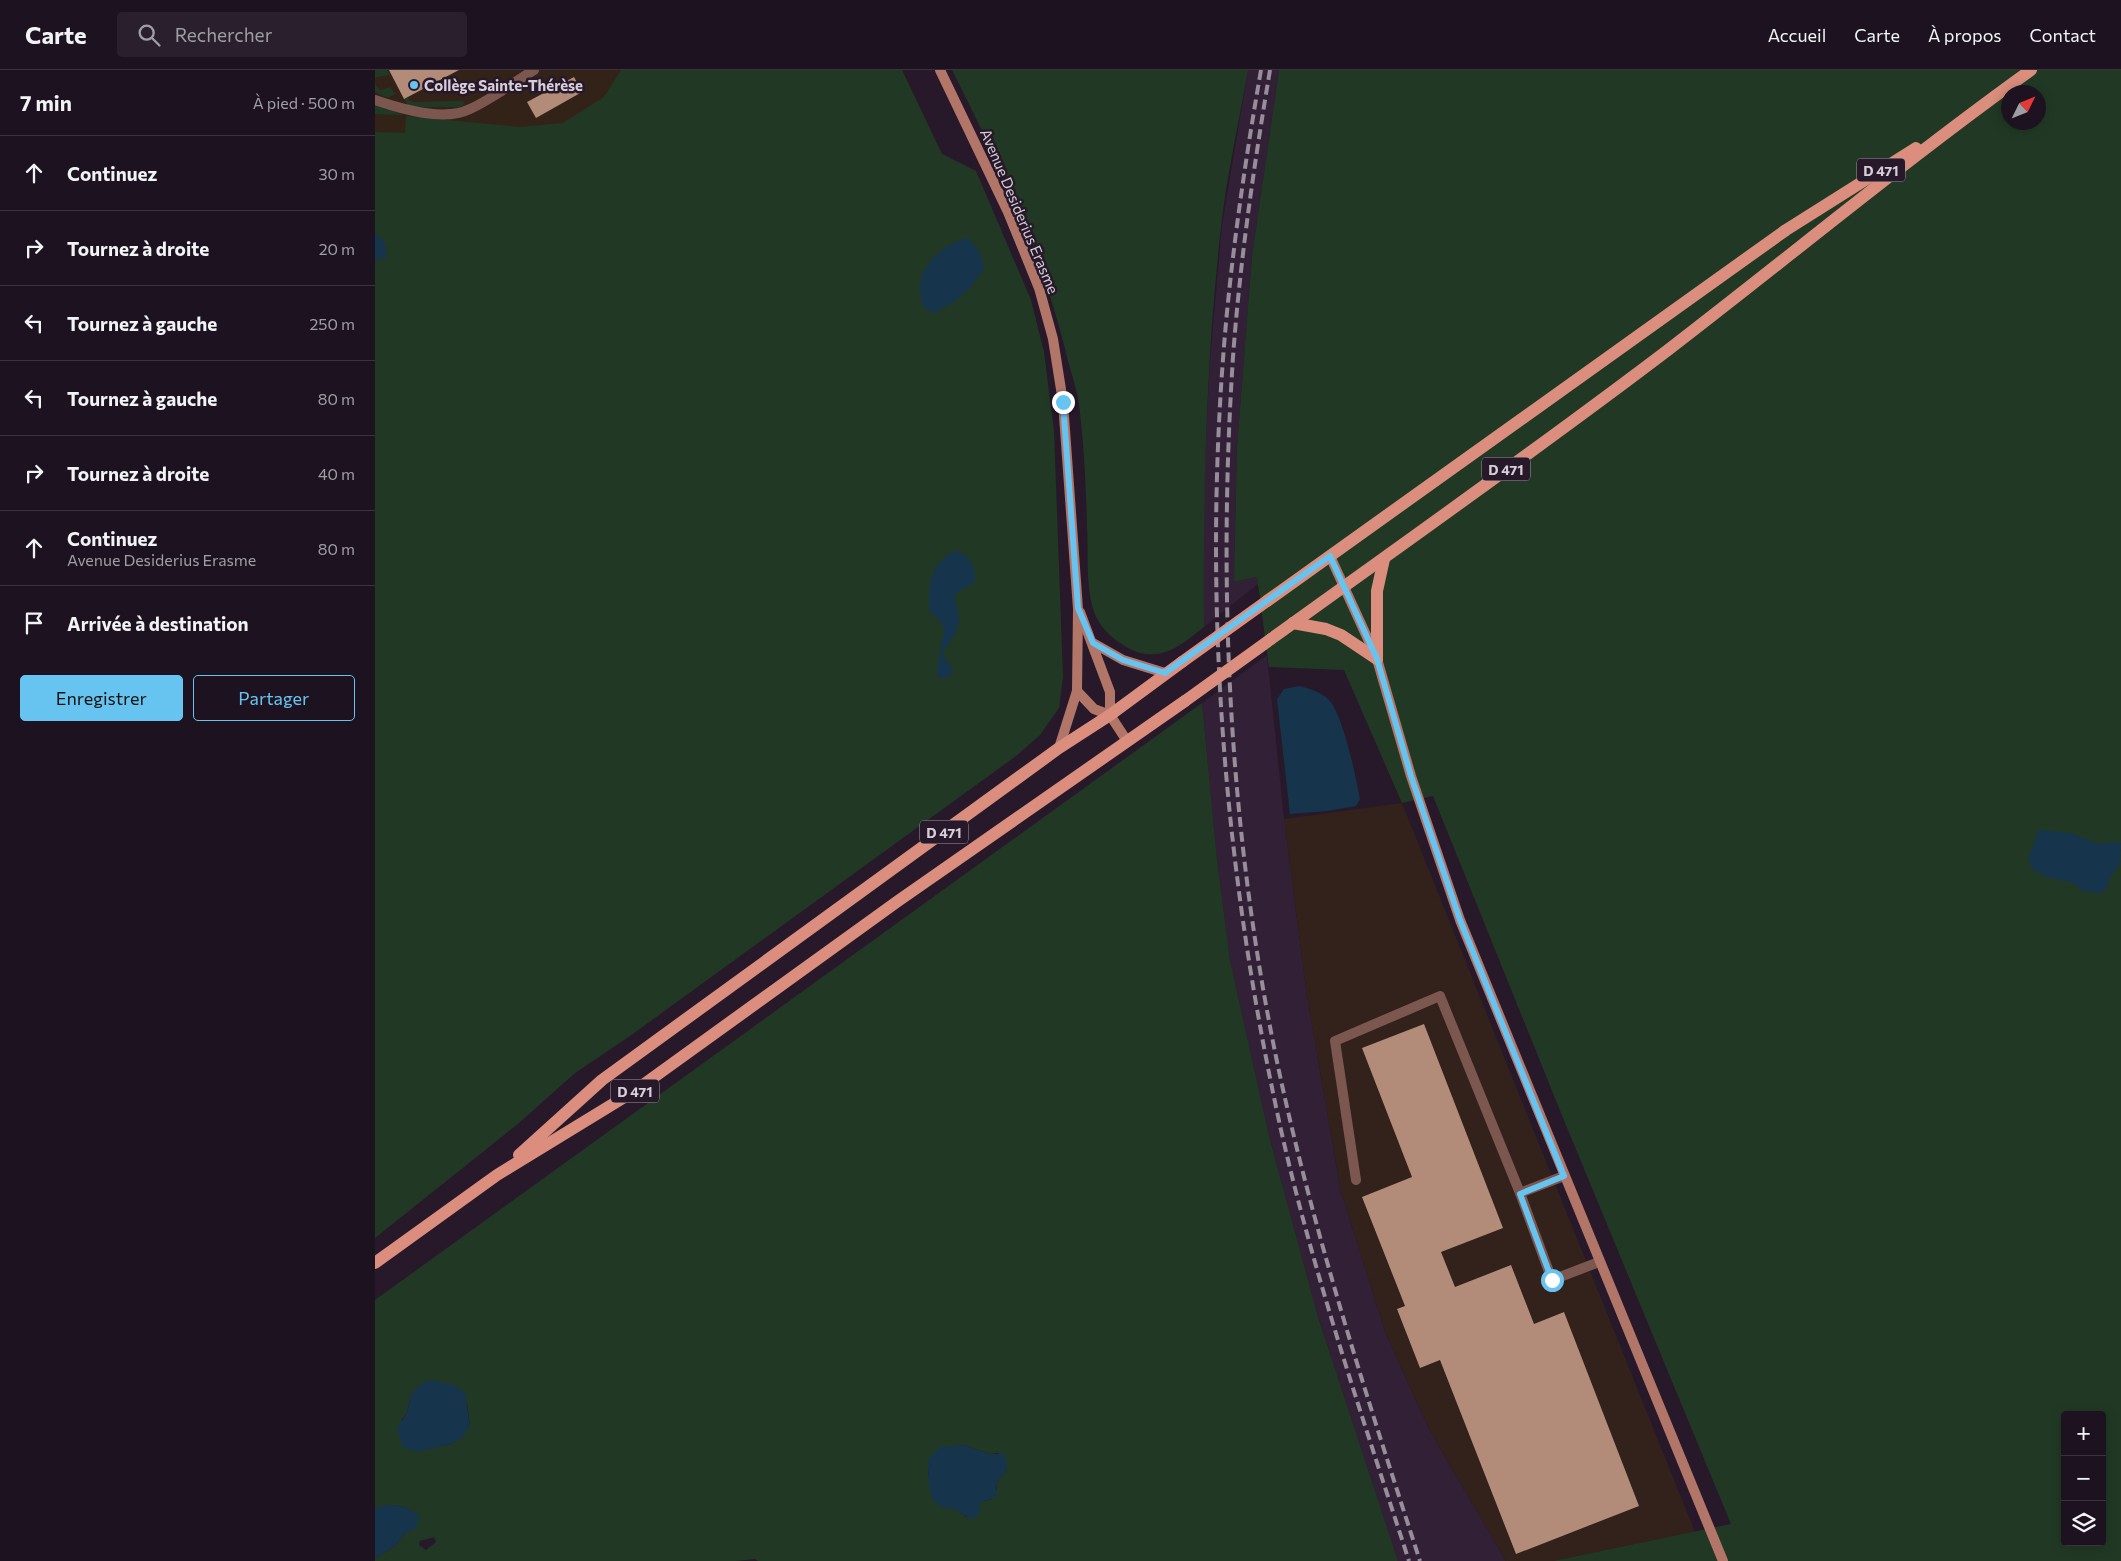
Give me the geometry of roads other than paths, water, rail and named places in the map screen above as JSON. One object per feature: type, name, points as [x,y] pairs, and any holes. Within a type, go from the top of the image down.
[{"type":"main road","name":"Avenue Desiderius Erasme","points":[[940,70],[1011,221],[1039,288],[1053,339],[1063,402],[1078,608]]},
{"type":"main road","name":"D 471","points":[[375,1263],[497,1175],[636,1090],[898,901],[1185,701],[1384,559],[1667,350],[1975,110],[2031,70]]},
{"type":"main road","name":"D 471","points":[[497,1175],[602,1080],[1059,748],[1110,715],[1165,673],[1786,230],[1975,110]]},
{"type":"main road","points":[[1330,556],[1377,659],[1411,776],[1457,912],[1722,1558]]},
{"type":"main road","points":[[1377,659],[1377,591],[1384,559]]},
{"type":"main road","points":[[1078,608],[1093,643],[1110,692],[1110,715],[1127,740]]},
{"type":"main road","points":[[1059,748],[1077,691],[1078,608]]},
{"type":"main road","points":[[1293,623],[1326,629],[1341,635],[1377,659]]},
{"type":"main road","points":[[1093,643],[1123,660],[1165,673]]},
{"type":"main road","points":[[1077,691],[1094,709],[1110,715]]},
{"type":"lane","points":[[375,100],[407,111],[443,114],[469,110],[534,70]]},
{"type":"lane","points":[[1356,1180],[1335,1041],[1440,996],[1520,1194],[1552,1280],[1599,1262]]},
{"type":"lane","points":[[1520,1194],[1564,1176]]},
{"type":"water","points":[[375,233],[385,244],[387,251],[385,259],[375,259]]},
{"type":"water","points":[[967,238],[979,252],[984,269],[968,290],[950,304],[934,313],[924,308],[920,296],[920,285],[928,264],[945,248]]},
{"type":"water","points":[[955,550],[971,562],[975,582],[956,593],[959,617],[958,627],[942,654],[952,667],[953,673],[946,678],[938,678],[937,669],[944,629],[940,621],[929,610],[930,583],[935,569],[940,562]]},
{"type":"water","points":[[1300,686],[1315,691],[1328,699],[1334,706],[1344,731],[1355,776],[1360,799],[1356,806],[1290,814],[1277,699],[1284,689]]},
{"type":"water","points":[[2039,830],[2071,833],[2098,844],[2121,843],[2120,863],[2110,878],[2107,888],[2101,893],[2082,891],[2073,883],[2046,877],[2033,869],[2028,859]]},
{"type":"water","points":[[432,1380],[456,1386],[465,1393],[470,1426],[462,1438],[451,1444],[416,1452],[402,1446],[397,1427],[407,1413],[410,1398],[416,1389],[422,1383]]},
{"type":"water","points":[[964,1445],[990,1454],[1005,1454],[1007,1469],[996,1484],[997,1494],[992,1499],[983,1501],[979,1506],[980,1513],[973,1519],[954,1509],[941,1507],[937,1504],[931,1494],[929,1482],[929,1458],[940,1447]]},
{"type":"water","points":[[383,1505],[402,1507],[419,1515],[414,1529],[405,1533],[395,1546],[377,1557],[375,1555],[375,1509]]},
{"type":"railway","points":[[1261,70],[1246,160],[1234,251],[1219,415],[1216,517],[1217,620],[1222,723],[1231,826],[1244,928],[1261,1029],[1294,1185],[1340,1347],[1409,1561]]},
{"type":"railway","points":[[1270,70],[1253,177],[1239,285],[1228,448],[1228,632],[1239,815],[1264,996],[1296,1146],[1345,1325],[1420,1561]]},
{"type":"place","name":"Collège Sainte-Thérèse","points":[[414,85]]}]
